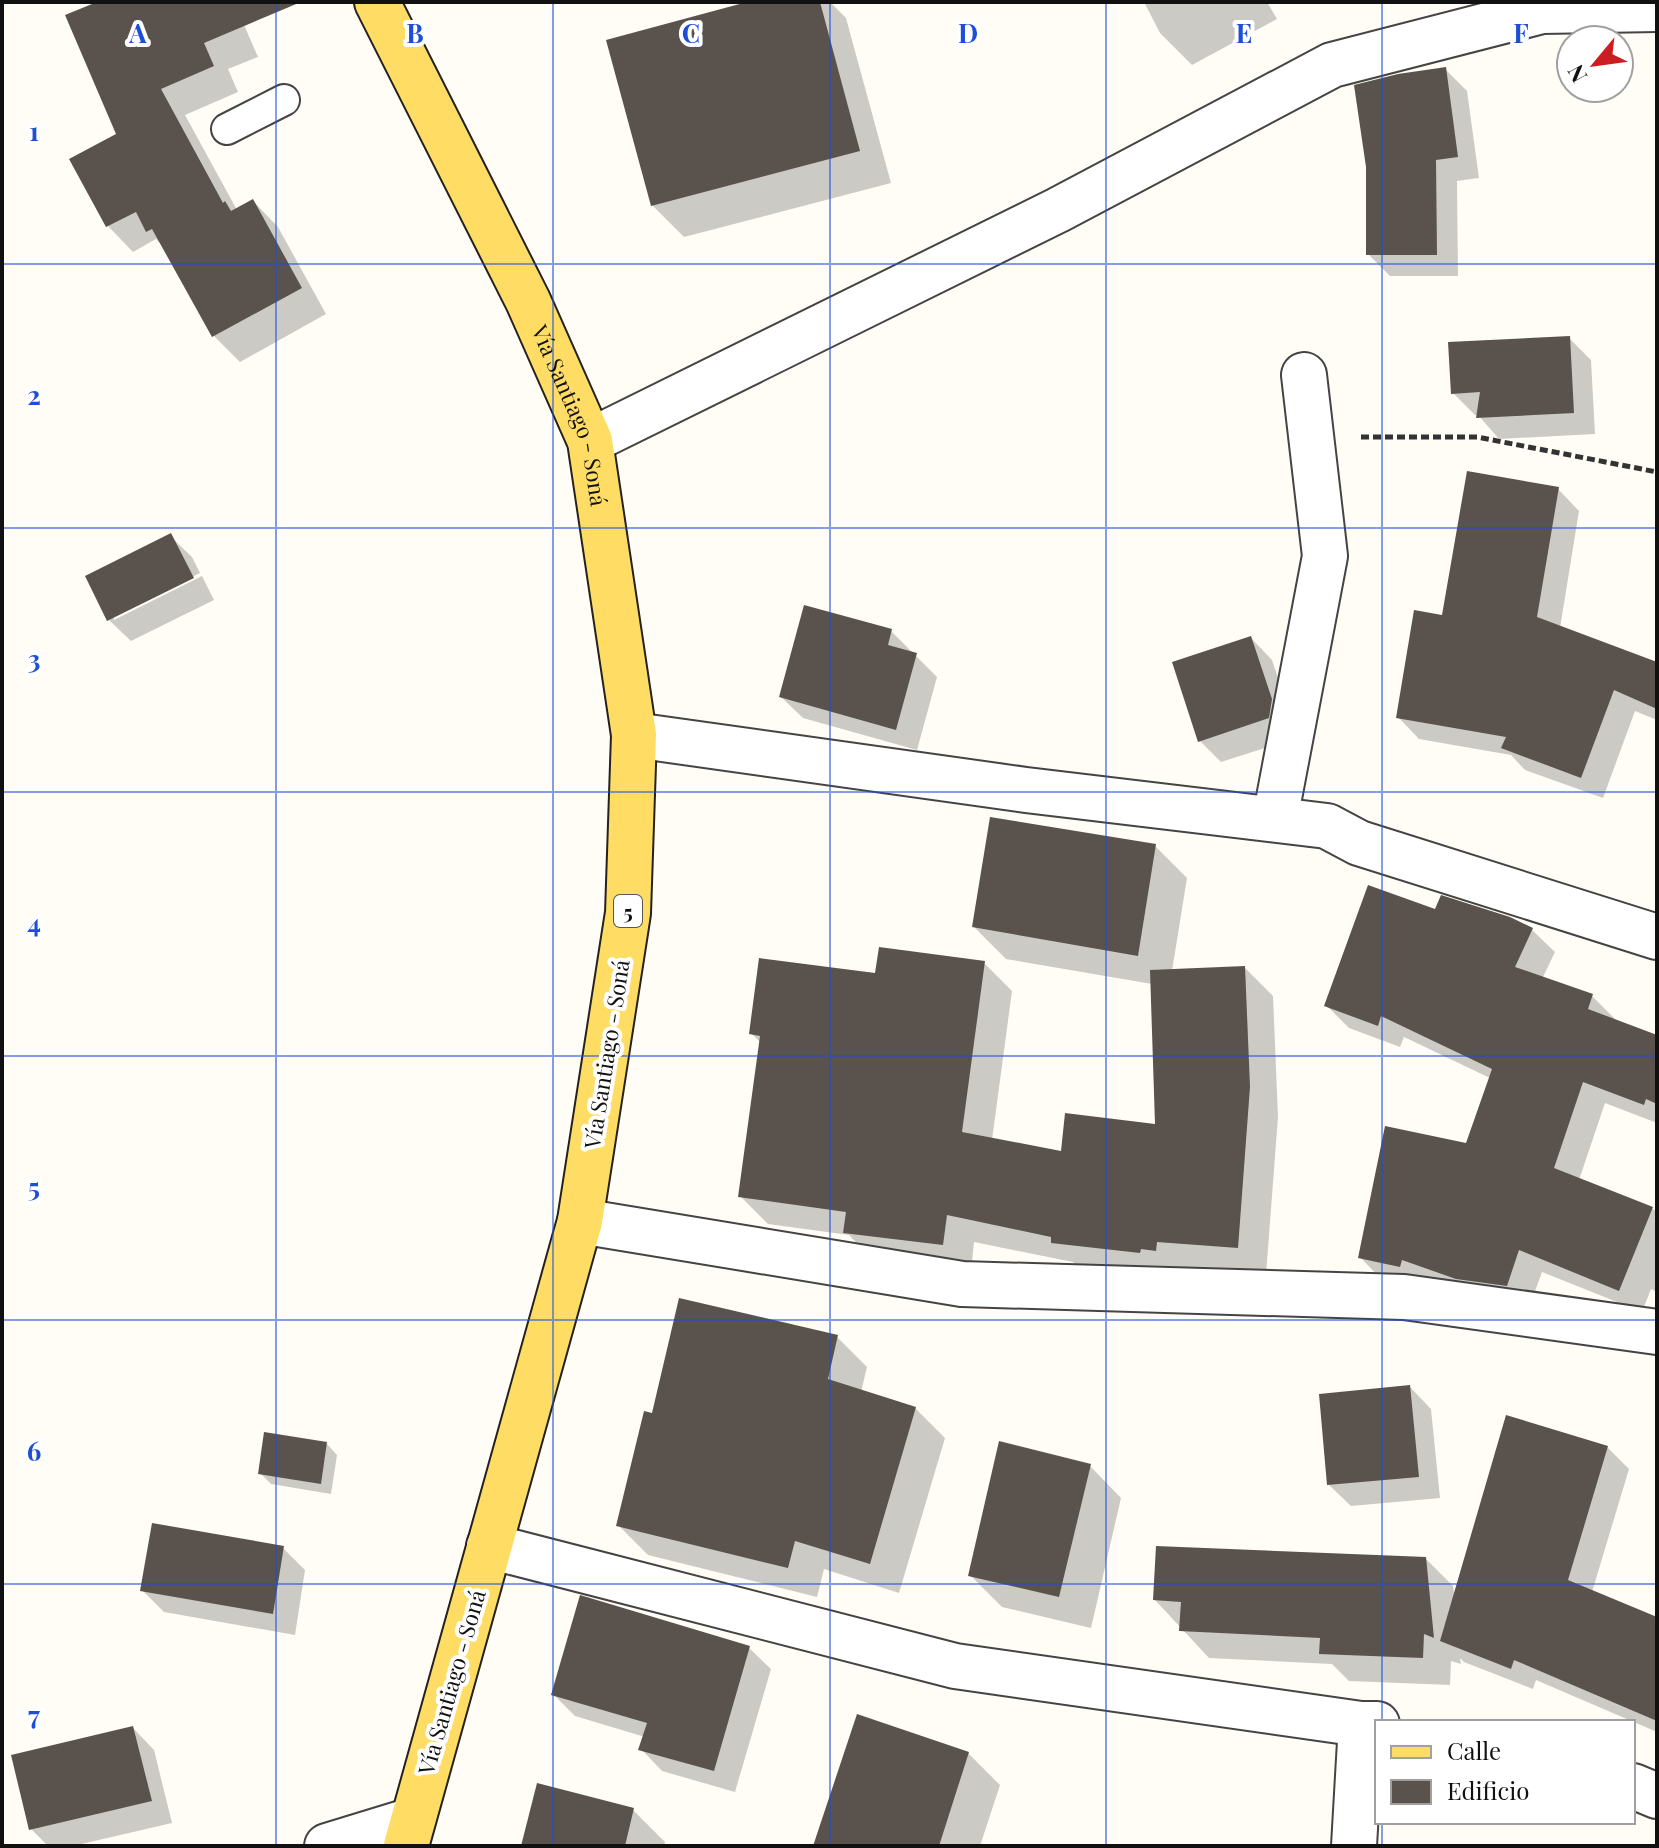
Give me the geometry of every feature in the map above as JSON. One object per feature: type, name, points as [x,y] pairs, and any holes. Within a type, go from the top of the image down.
[{"type":"main road","name":"Vía Santiago - Soná","points":[[377,2],[528,301],[590,441],[634,735],[628,913],[580,1221],[409,1833]]},
{"type":"street","points":[[590,441],[1058,210],[1332,65],[1542,11],[1657,9]]},
{"type":"street","points":[[1275,819],[1325,556],[1304,375]]},
{"type":"street","points":[[634,735],[1026,790],[1327,826],[1359,843],[1657,937]]},
{"type":"street","points":[[580,1221],[962,1284],[1404,1297],[1657,1332]]},
{"type":"street","points":[[489,1546],[955,1666],[1369,1724],[1354,1846]]},
{"type":"street","points":[[1635,1787],[1657,1796]]},
{"type":"street","points":[[327,1846],[409,1833]]},
{"type":"lane","points":[[227,129],[284,100]]},
{"type":"path","points":[[1312,437],[1477,437],[1657,472]]},
{"type":"building","points":[[97,2],[301,2],[204,43],[214,66],[161,89],[223,203],[225,201],[231,211],[253,199],[302,288],[212,337],[152,229],[146,232],[136,212],[106,227],[69,159],[116,134],[65,15]]},
{"type":"building","points":[[747,2],[820,2],[860,151],[651,206],[606,40]]},
{"type":"building","points":[[1446,67],[1458,157],[1436,160],[1437,255],[1366,255],[1366,167],[1354,85]]},
{"type":"building","points":[[1570,336],[1574,413],[1476,418],[1480,392],[1451,394],[1448,342]]},
{"type":"building","points":[[1467,471],[1559,487],[1537,617],[1657,662],[1657,709],[1614,690],[1581,778],[1501,748],[1506,737],[1396,718],[1414,610],[1442,615]]},
{"type":"building","points":[[171,533],[194,578],[107,621],[85,576]]},
{"type":"building","points":[[804,605],[892,629],[888,645],[917,653],[896,730],[779,697]]},
{"type":"building","points":[[1251,636],[1272,699],[1269,718],[1198,742],[1172,662]]},
{"type":"building","points":[[990,817],[1156,844],[1138,956],[972,927]]},
{"type":"building","points":[[1368,885],[1435,909],[1441,895],[1510,917],[1533,928],[1515,967],[1593,994],[1588,1009],[1657,1035],[1657,1104],[1646,1099],[1644,1105],[1583,1082],[1554,1168],[1653,1207],[1619,1291],[1519,1250],[1507,1286],[1456,1279],[1402,1260],[1400,1267],[1358,1258],[1385,1126],[1466,1143],[1492,1069],[1381,1016],[1378,1026],[1324,1006]]},
{"type":"building","points":[[879,947],[985,961],[962,1132],[1061,1151],[1065,1113],[1155,1124],[1150,970],[1245,966],[1250,1087],[1238,1248],[1157,1242],[1156,1251],[1141,1249],[1140,1253],[1051,1243],[1051,1237],[947,1215],[943,1245],[843,1233],[846,1212],[738,1197],[760,1036],[749,1034],[759,958],[875,973]]},
{"type":"building","points":[[679,1298],[838,1335],[828,1379],[916,1407],[870,1564],[795,1541],[788,1568],[616,1526],[644,1411],[652,1413]]},
{"type":"building","points":[[1410,1385],[1419,1477],[1327,1485],[1319,1394]]},
{"type":"building","points":[[1506,1415],[1608,1446],[1568,1580],[1657,1617],[1657,1721],[1514,1660],[1511,1669],[1440,1641]]},
{"type":"building","points":[[264,1432],[327,1442],[321,1484],[258,1474]]},
{"type":"building","points":[[999,1441],[1091,1464],[1059,1597],[968,1576]]},
{"type":"building","points":[[152,1523],[284,1546],[273,1614],[140,1591]]},
{"type":"building","points":[[1156,1546],[1426,1557],[1434,1638],[1424,1634],[1423,1658],[1319,1654],[1320,1638],[1179,1631],[1181,1602],[1153,1600]]},
{"type":"building","points":[[580,1595],[750,1646],[714,1771],[638,1750],[647,1723],[551,1695]]},
{"type":"building","points":[[857,1714],[969,1752],[939,1846],[813,1846]]},
{"type":"building","points":[[133,1726],[152,1801],[29,1830],[11,1755]]},
{"type":"building","points":[[537,1783],[634,1808],[625,1846],[521,1846]]}]
